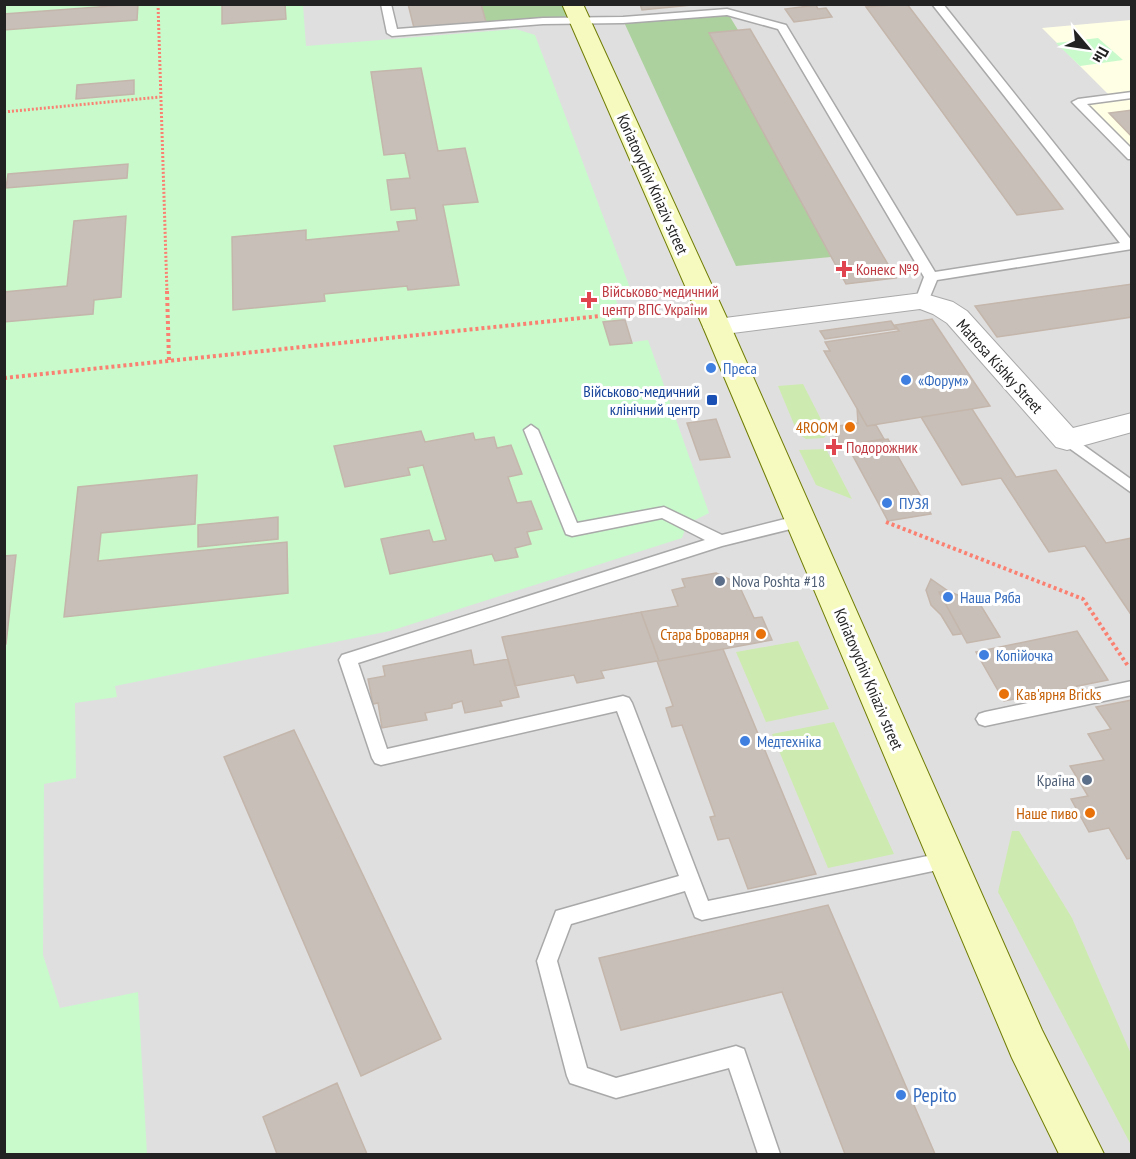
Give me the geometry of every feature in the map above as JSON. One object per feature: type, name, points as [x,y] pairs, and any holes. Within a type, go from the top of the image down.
[{"type":"main road","name":"Koriatovychiv Kniaziv street","points":[[576,13],[717,327],[1027,1044],[1082,1155]]},
{"type":"street","name":"Matrosa Kishky Street","points":[[717,327],[927,289],[943,308],[957,317],[1067,440]]},
{"type":"street","points":[[1067,440],[1131,422]]},
{"type":"lane","points":[[386,4],[392,33],[543,21],[576,13],[623,20],[725,8],[782,27],[927,289],[1130,246],[937,4]]},
{"type":"lane","points":[[1131,95],[1078,102],[1131,156]]},
{"type":"lane","points":[[531,430],[572,530],[664,512],[720,541]]},
{"type":"lane","points":[[1067,440],[1131,488]]},
{"type":"lane","points":[[801,521],[720,541],[348,660],[381,758],[623,703],[702,911],[947,860]]},
{"type":"lane","points":[[985,719],[1131,688]]},
{"type":"lane","points":[[691,881],[563,917],[547,961],[578,1076],[616,1088],[736,1056],[769,1155]]},
{"type":"path","points":[[158,4],[169,361]]},
{"type":"path","points":[[4,112],[160,97]]},
{"type":"path","points":[[4,378],[658,310]]},
{"type":"path","points":[[886,522],[1083,599],[1131,671]]},
{"type":"shaded area","points":[[5,5],[1131,5],[1131,1154],[5,1154]]},
{"type":"shaded area","points":[[1131,20],[1131,156],[1078,102],[1111,97],[1042,28]]},
{"type":"green space","points":[[5,5],[303,5],[306,46],[516,29],[535,35],[630,288],[613,290],[622,320],[603,322],[610,345],[648,340],[709,513],[687,524],[682,538],[390,631],[115,686],[117,697],[75,703],[76,778],[44,784],[43,955],[60,1008],[138,992],[147,1154],[5,1154]]},
{"type":"green space","points":[[481,5],[572,5],[580,21],[487,26]]},
{"type":"green space","points":[[727,12],[738,30],[710,33],[831,257],[736,266],[623,20]]},
{"type":"green space","points":[[1098,38],[1123,60],[1080,66],[1056,43]]},
{"type":"green space","points":[[803,384],[828,433],[824,438],[806,439],[798,434],[778,386]]},
{"type":"green space","points":[[826,449],[852,499],[816,485],[799,450]]},
{"type":"green space","points":[[798,641],[829,709],[766,722],[736,652]]},
{"type":"green space","points":[[834,722],[894,854],[828,868],[772,734]]},
{"type":"green space","points":[[1012,831],[1019,831],[1072,918],[1131,1054],[1131,1145],[998,892]]},
{"type":"building","points":[[138,4],[137,20],[4,30],[4,14]]},
{"type":"building","points":[[222,4],[285,4],[286,19],[222,24]]},
{"type":"building","points":[[408,4],[481,4],[486,22],[414,28]]},
{"type":"building","points":[[640,4],[702,4],[642,10]]},
{"type":"building","points":[[907,4],[1063,209],[1017,215],[866,7]]},
{"type":"building","points":[[816,5],[818,9],[826,8],[832,17],[794,22],[785,9]]},
{"type":"building","points":[[750,29],[896,278],[846,284],[709,33]]},
{"type":"building","points":[[421,68],[438,151],[465,148],[478,202],[443,205],[459,285],[408,290],[407,286],[324,294],[325,301],[233,310],[232,237],[306,230],[306,240],[399,231],[397,222],[417,220],[415,208],[391,210],[387,180],[410,178],[405,153],[384,155],[371,72]]},
{"type":"building","points":[[134,80],[134,94],[76,99],[77,85]]},
{"type":"building","points":[[1132,110],[1132,137],[1109,113]]},
{"type":"building","points":[[128,164],[127,178],[6,188],[8,174]]},
{"type":"building","points":[[126,216],[121,297],[94,300],[93,314],[4,322],[4,292],[67,286],[74,221]]},
{"type":"building","points":[[1132,284],[1132,317],[997,337],[975,306]]},
{"type":"building","name":"«Форум»","points":[[932,319],[990,406],[867,426],[824,351],[830,351],[825,342],[899,331],[895,325]]},
{"type":"building","points":[[625,320],[632,343],[610,345],[603,322]]},
{"type":"building","points":[[891,321],[896,329],[825,339],[820,331]]},
{"type":"building","points":[[857,408],[867,426],[876,425],[884,439],[841,446],[831,427],[858,423]]},
{"type":"building","points":[[972,409],[1016,477],[1056,470],[1106,543],[1132,538],[1132,616],[1085,546],[1049,552],[1001,478],[962,485],[921,417]]},
{"type":"building","points":[[716,419],[730,457],[700,460],[687,423]]},
{"type":"building","points":[[421,431],[425,442],[473,433],[475,440],[494,437],[497,448],[511,445],[522,474],[508,477],[517,503],[531,501],[542,529],[527,532],[531,544],[515,548],[518,557],[495,561],[492,554],[390,574],[381,539],[429,530],[433,542],[446,540],[423,465],[408,468],[410,475],[345,487],[334,446]]},
{"type":"building","points":[[888,439],[931,514],[888,521],[847,445]]},
{"type":"building","points":[[197,475],[195,524],[101,533],[98,561],[287,542],[288,593],[64,617],[78,487]]},
{"type":"building","points":[[278,517],[278,539],[198,547],[198,525]]},
{"type":"building","points":[[16,555],[6,644],[4,644],[4,556]]},
{"type":"building","points":[[716,573],[738,583],[754,618],[762,617],[772,640],[659,661],[641,612],[678,606],[672,590],[685,587],[682,579]]},
{"type":"building","points":[[931,579],[948,591],[939,592],[962,634],[953,635],[941,615],[931,605],[926,590]]},
{"type":"building","points":[[948,591],[980,604],[1000,637],[967,643],[939,592]]},
{"type":"building","points":[[641,612],[659,661],[723,649],[816,874],[748,889],[729,838],[718,840],[710,817],[715,816],[682,725],[672,727],[666,708],[673,706],[657,661],[601,671],[604,678],[577,683],[574,675],[515,686],[502,637]]},
{"type":"building","points":[[1077,631],[1108,680],[1004,701],[976,652]]},
{"type":"building","points":[[471,650],[474,665],[508,659],[519,697],[500,701],[502,706],[465,713],[462,701],[452,704],[452,708],[425,713],[427,720],[382,728],[378,703],[373,704],[368,679],[385,676],[383,666]]},
{"type":"building","points":[[1132,700],[1132,858],[1127,859],[1109,828],[1089,832],[1071,799],[1088,796],[1070,766],[1104,760],[1088,734],[1111,729],[1096,707]]},
{"type":"building","points":[[294,730],[441,1039],[361,1076],[224,757]]},
{"type":"building","points":[[828,905],[935,1154],[845,1154],[782,992],[621,1030],[599,958]]},
{"type":"building","points":[[337,1083],[367,1154],[277,1154],[263,1117]]},
{"type":"place","name":"Конекс №9","points":[[844,269]]},
{"type":"place","name":"Військово-медичний центр ВПС України","points":[[589,300]]},
{"type":"place","name":"Преса","points":[[711,368]]},
{"type":"place","name":"«Форум»","points":[[906,380]]},
{"type":"place","name":"Військово-медичний клінічний центр","points":[[712,400]]},
{"type":"place","name":"4ROOM","points":[[850,427]]},
{"type":"place","name":"Подорожник","points":[[834,447]]},
{"type":"place","name":"ПУЗЯ","points":[[887,503]]},
{"type":"place","name":"Nova Poshta #18","points":[[720,581]]},
{"type":"place","name":"Наша Ряба","points":[[948,597]]},
{"type":"place","name":"Стара Броварня","points":[[761,634]]},
{"type":"place","name":"Копійочка","points":[[984,655]]},
{"type":"place","name":"Кав'ярня Bricks","points":[[1004,694]]},
{"type":"place","name":"Медтехніка","points":[[745,741]]},
{"type":"place","name":"Країна","points":[[1087,780]]},
{"type":"place","name":"Наше пиво","points":[[1090,813]]},
{"type":"place","name":"Pepito","points":[[901,1095]]}]
